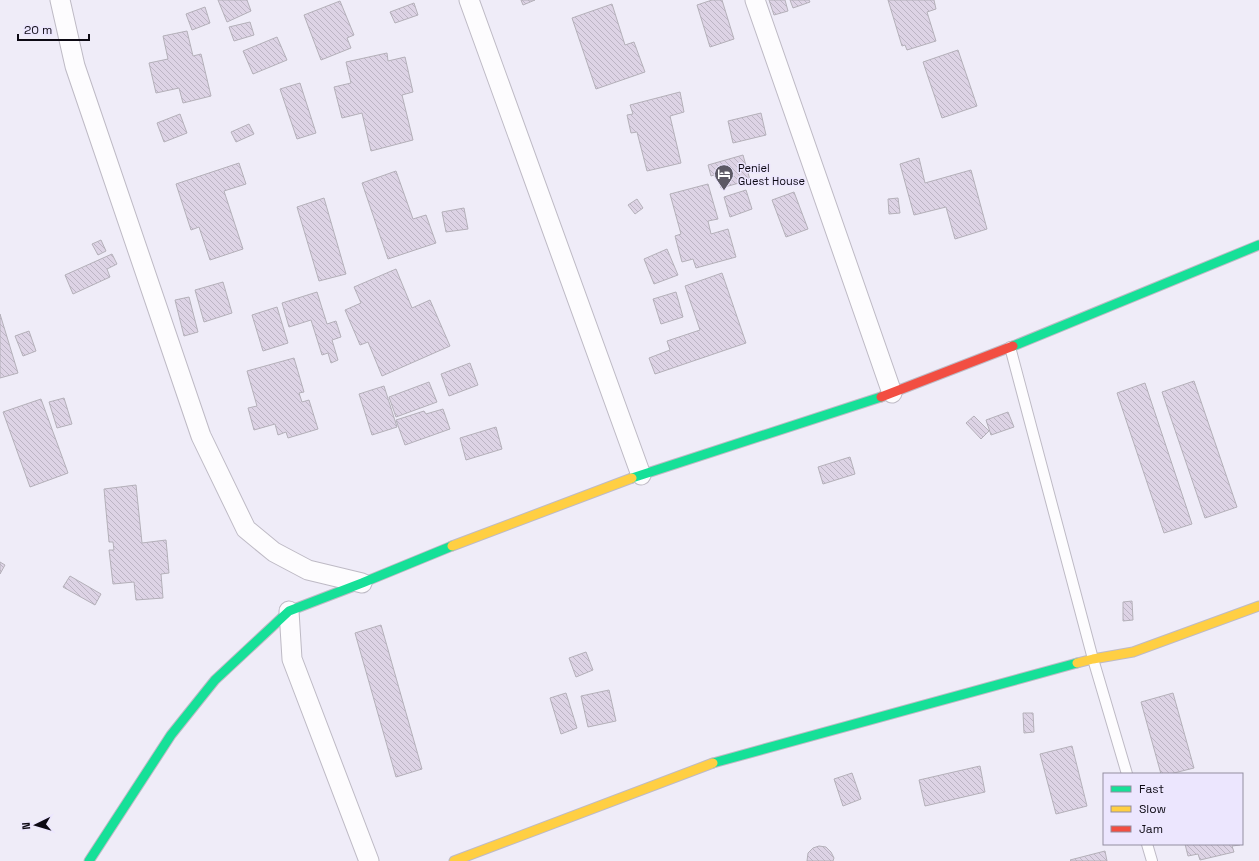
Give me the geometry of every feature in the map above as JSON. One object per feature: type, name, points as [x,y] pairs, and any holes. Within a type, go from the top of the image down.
[{"type":"street","points":[[60,0],[75,66],[201,436],[246,529],[274,552],[308,570],[362,583]]},
{"type":"street","points":[[468,0],[641,475]]},
{"type":"street","points":[[755,0],[892,393]]},
{"type":"street","points":[[88,861],[171,735],[215,680],[289,611],[464,541],[641,475],[892,393],[1010,347],[1259,245]]},
{"type":"street","points":[[454,861],[719,761],[1093,659],[1133,652],[1259,606]]},
{"type":"street","points":[[289,611],[292,659],[369,861]]},
{"type":"lane","points":[[1010,347],[1093,659],[1127,773]]},
{"type":"lane","points":[[1147,845],[1152,861]]},
{"type":"building","points":[[218,0],[247,0],[251,11],[227,22]]},
{"type":"building","points":[[521,0],[535,0],[523,5]]},
{"type":"building","points":[[712,0],[722,0],[734,39],[710,47],[697,5]]},
{"type":"building","points":[[769,0],[785,0],[788,11],[774,15]]},
{"type":"building","points":[[790,0],[809,0],[810,2],[793,8]]},
{"type":"building","points":[[888,0],[934,0],[936,9],[927,12],[936,41],[907,50],[905,45],[902,46]]},
{"type":"building","points":[[340,1],[354,35],[347,38],[351,48],[321,60],[304,15]]},
{"type":"building","points":[[414,3],[418,15],[395,23],[390,12]]},
{"type":"building","points":[[612,4],[625,45],[634,42],[645,72],[596,89],[572,18]]},
{"type":"building","points":[[205,7],[210,23],[192,30],[186,14]]},
{"type":"building","points":[[250,22],[254,35],[234,41],[229,27]]},
{"type":"building","points":[[187,31],[193,56],[201,54],[211,96],[183,103],[179,88],[156,93],[149,63],[168,59],[163,36]]},
{"type":"building","points":[[277,37],[287,60],[253,74],[243,51]]},
{"type":"building","points":[[958,50],[977,106],[942,118],[923,62]]},
{"type":"building","points":[[387,53],[388,61],[405,57],[413,92],[402,95],[413,140],[371,151],[362,113],[342,118],[334,87],[351,83],[346,62]]},
{"type":"building","points":[[300,83],[316,133],[297,139],[280,89]]},
{"type":"building","points":[[680,92],[684,112],[670,116],[681,163],[647,171],[637,132],[631,133],[627,115],[633,114],[630,105]]},
{"type":"building","points":[[761,113],[766,135],[733,143],[728,121]]},
{"type":"building","points":[[180,114],[187,133],[164,142],[157,123]]},
{"type":"building","points":[[249,124],[254,134],[236,142],[231,132]]},
{"type":"building","points":[[743,155],[750,180],[721,188],[717,174],[711,176],[708,165]]},
{"type":"building","points":[[919,158],[925,183],[971,170],[987,229],[955,239],[946,207],[914,215],[900,164]]},
{"type":"building","points":[[239,163],[246,184],[224,191],[243,249],[210,260],[199,227],[191,230],[176,184]]},
{"type":"building","points":[[396,171],[413,219],[426,215],[436,243],[388,259],[362,183]]},
{"type":"building","points":[[708,184],[718,219],[708,221],[711,234],[728,229],[736,257],[696,268],[693,259],[682,262],[675,236],[681,234],[670,194]]},
{"type":"building","points":[[746,190],[752,209],[730,217],[724,197]]},
{"type":"building","points":[[794,192],[808,229],[786,237],[772,200]]},
{"type":"building","points":[[324,198],[346,274],[319,281],[297,207]]},
{"type":"building","points":[[898,198],[900,213],[889,214],[888,199]]},
{"type":"building","points":[[637,199],[643,208],[635,214],[628,205]]},
{"type":"building","points":[[464,208],[468,229],[446,232],[442,212]]},
{"type":"building","points":[[101,240],[106,251],[98,255],[92,244]]},
{"type":"building","points":[[667,249],[678,275],[654,284],[644,259]]},
{"type":"building","points":[[112,254],[117,264],[107,269],[110,277],[73,294],[65,275]]},
{"type":"building","points":[[396,269],[412,308],[430,300],[450,346],[382,376],[368,342],[360,345],[345,310],[361,303],[354,287]]},
{"type":"building","points":[[722,273],[746,343],[655,374],[649,358],[670,350],[667,341],[700,330],[685,286]]},
{"type":"building","points":[[223,282],[232,313],[204,322],[195,290]]},
{"type":"building","points":[[317,292],[327,324],[336,321],[341,337],[332,340],[338,360],[331,363],[328,353],[322,355],[311,320],[289,327],[282,303]]},
{"type":"building","points":[[676,292],[683,317],[661,324],[653,299]]},
{"type":"building","points":[[189,297],[198,332],[184,336],[175,300]]},
{"type":"building","points":[[277,307],[288,343],[263,351],[252,315]]},
{"type":"building","points":[[0,314],[18,373],[0,378]]},
{"type":"building","points":[[29,331],[36,351],[23,356],[15,336]]},
{"type":"building","points":[[294,358],[304,392],[299,393],[302,402],[309,400],[318,429],[288,438],[286,432],[278,435],[275,424],[254,430],[248,408],[257,406],[247,371]]},
{"type":"building","points":[[470,363],[478,385],[449,396],[441,374]]},
{"type":"building","points":[[1194,381],[1237,507],[1205,518],[1162,392]]},
{"type":"building","points":[[429,382],[437,402],[396,417],[389,397]]},
{"type":"building","points":[[1145,383],[1192,524],[1164,533],[1117,393]]},
{"type":"building","points":[[384,386],[397,427],[372,435],[359,394]]},
{"type":"building","points":[[64,398],[72,424],[57,428],[49,402]]},
{"type":"building","points":[[41,399],[68,473],[30,487],[3,412]]},
{"type":"building","points":[[443,409],[450,429],[405,445],[396,420],[424,411],[426,414]]},
{"type":"building","points":[[1008,412],[1014,427],[991,435],[986,420]]},
{"type":"building","points":[[974,416],[989,431],[981,439],[966,423]]},
{"type":"building","points":[[496,427],[502,449],[466,460],[460,438]]},
{"type":"building","points":[[850,457],[855,474],[823,484],[818,467]]},
{"type":"building","points":[[136,485],[142,543],[166,540],[169,573],[161,574],[163,598],[136,600],[134,582],[113,584],[109,550],[114,550],[113,542],[109,542],[104,489]]},
{"type":"building","points":[[0,562],[5,565],[0,574]]},
{"type":"building","points":[[70,576],[101,594],[95,605],[63,587]]},
{"type":"building","points":[[1132,601],[1133,620],[1123,621],[1123,602]]},
{"type":"building","points":[[381,625],[422,769],[396,777],[355,633]]},
{"type":"building","points":[[586,652],[593,670],[576,677],[569,658]]},
{"type":"building","points":[[609,690],[616,721],[588,727],[581,696]]},
{"type":"building","points":[[566,693],[577,728],[561,734],[550,698]]},
{"type":"building","points":[[1173,693],[1194,768],[1174,773],[1161,773],[1141,702]]},
{"type":"building","points":[[1023,713],[1033,713],[1034,732],[1024,733]]},
{"type":"building","points":[[1072,746],[1087,806],[1056,814],[1040,754]]},
{"type":"building","points":[[980,766],[985,792],[925,806],[919,780]]},
{"type":"building","points":[[852,773],[861,799],[843,806],[834,779]]},
{"type":"building","points":[[1185,845],[1240,845],[1232,846],[1234,852],[1200,860],[1198,854],[1188,856]]},
{"type":"building","points":[[819,846],[826,847],[831,852],[834,858],[833,861],[807,861],[808,853],[813,848]]},
{"type":"building","points":[[1105,851],[1107,861],[1070,860]]},
{"type":"traffic: fast","points":[[1013,346],[1259,245]]},
{"type":"traffic: fast","points":[[632,478],[881,397]]},
{"type":"traffic: fast","points":[[89,861],[171,735],[215,680],[289,611],[452,546]]},
{"type":"traffic: fast","points":[[713,763],[1077,663]]},
{"type":"traffic: slow","points":[[452,546],[632,478]]},
{"type":"traffic: slow","points":[[1077,663],[1133,652],[1259,606]]},
{"type":"traffic: slow","points":[[454,861],[713,763]]},
{"type":"traffic: jam","points":[[881,397],[1013,346]]},
{"type":"place","name":"Peniel Guest House","points":[[724,191]]}]
